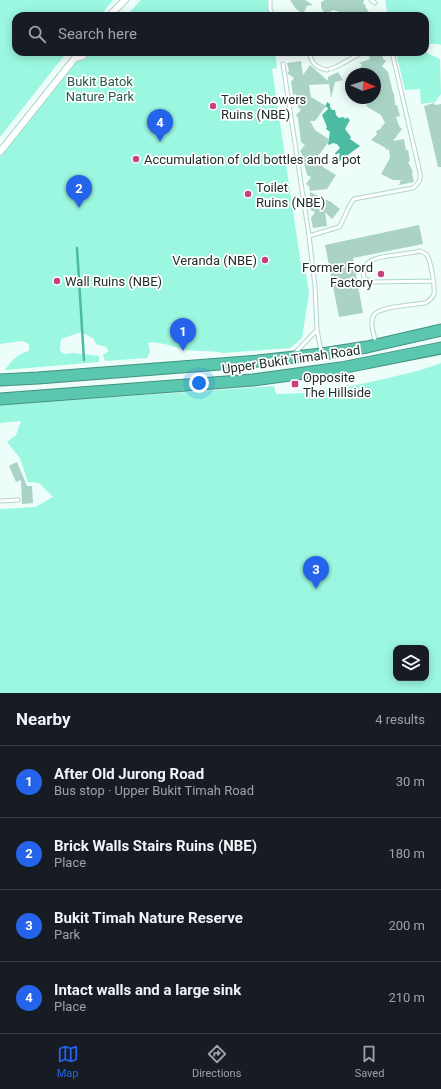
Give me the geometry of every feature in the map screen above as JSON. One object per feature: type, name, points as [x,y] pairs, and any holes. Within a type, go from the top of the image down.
[{"type":"highway","name":"Upper Bukit Timah Road","points":[[0,380],[291,358],[372,346],[441,330]]},
{"type":"highway","points":[[372,346],[391,351],[392,358]]},
{"type":"highway","name":"Upper Bukit Timah Road","points":[[0,399],[253,380],[314,372],[441,348]]},
{"type":"highway","points":[[131,371],[137,385],[145,388]]},
{"type":"street","points":[[114,12],[125,0]]},
{"type":"street","points":[[0,152],[75,56]]},
{"type":"lane","points":[[270,0],[271,12]]},
{"type":"lane","points":[[371,0],[376,3]]},
{"type":"lane","points":[[310,56],[315,66],[319,69],[328,70],[356,56]]},
{"type":"lane","points":[[309,236],[340,227],[345,219],[350,203],[354,199],[413,188],[419,184],[421,178],[420,173],[393,56]]},
{"type":"lane","points":[[284,64],[309,236],[315,286],[316,330],[322,354]]},
{"type":"lane","points":[[372,346],[373,315],[380,310],[430,301],[434,288],[433,281],[429,259],[426,253],[420,251],[375,258],[367,264],[363,272],[364,278],[373,282],[433,281]]},
{"type":"lane","points":[[291,358],[316,330]]},
{"type":"lane","points":[[0,501],[18,500]]},
{"type":"green space","points":[[0,0],[113,0],[103,12],[12,12],[12,56],[64,56],[0,137]]},
{"type":"green space","points":[[141,0],[267,0],[268,12],[130,12]]},
{"type":"green space","points":[[385,0],[441,0],[441,45],[429,44],[429,12],[387,12]]},
{"type":"green space","points":[[429,54],[440,59],[441,94],[435,102],[421,104],[420,89],[405,90],[397,56],[429,56]]},
{"type":"green space","name":"Bukit Batok Nature Park","points":[[80,56],[276,56],[277,68],[272,69],[301,265],[305,267],[309,293],[302,338],[290,348],[223,353],[187,350],[161,343],[148,343],[150,352],[147,358],[105,361],[103,355],[109,351],[106,347],[96,344],[94,339],[81,332],[61,339],[60,350],[63,354],[74,353],[99,356],[99,362],[5,370],[15,358],[29,351],[29,344],[22,341],[0,344],[0,157]]},
{"type":"green space","points":[[441,363],[441,693],[0,693],[0,509],[35,507],[53,497],[39,483],[28,482],[20,458],[7,442],[16,435],[21,421],[0,423],[0,405],[274,386],[276,394],[302,393],[353,386],[411,373]]},
{"type":"shaded area","points":[[327,102],[330,104],[332,110],[335,110],[336,115],[339,118],[343,117],[346,119],[347,117],[350,120],[345,129],[351,137],[350,139],[360,146],[337,163],[340,154],[338,153],[336,155],[335,153],[340,148],[337,144],[328,144],[330,132],[326,129],[327,127],[322,115],[328,109],[325,107]]},
{"type":"building","points":[[290,0],[305,0],[313,5],[307,6],[304,12],[300,12],[296,9]]},
{"type":"building","points":[[325,0],[364,0],[363,4],[365,4],[369,12],[340,12],[333,10],[330,12],[324,12],[321,7],[321,2]]},
{"type":"building","points":[[369,56],[383,56],[383,59],[386,61],[382,66],[388,72],[394,93],[395,105],[397,105],[400,116],[396,117],[399,126],[402,129],[393,141],[404,139],[406,150],[408,150],[410,161],[408,162],[413,172],[414,182],[399,185],[401,180],[393,180],[381,174],[390,158],[389,149],[386,150],[386,148],[371,140],[377,134],[376,131],[382,128],[381,127],[385,123],[381,115],[366,106],[367,104],[381,104],[381,68],[360,68],[362,65],[359,63],[370,59]]},
{"type":"building","points":[[301,61],[303,75],[310,65],[328,81],[328,77],[338,72],[343,80],[335,82],[331,98],[329,84],[309,85],[311,97],[326,106],[315,121],[310,121],[315,130],[330,140],[316,159],[323,167],[336,175],[327,189],[310,191],[309,186],[306,184],[311,177],[307,175],[300,151],[305,145],[301,142],[298,118],[296,115],[301,110],[298,107],[296,94],[293,95],[291,82],[294,78],[287,73],[289,71],[287,63]]},
{"type":"building","points":[[434,103],[435,105],[441,104],[441,167],[438,167],[424,106]]},
{"type":"building","points":[[310,192],[331,202],[340,209],[332,219],[325,212],[327,226],[313,228],[311,218],[315,212],[311,210]]},
{"type":"building","points":[[419,225],[423,244],[353,258],[363,313],[339,317],[325,245]]},
{"type":"building","points":[[17,462],[27,486],[32,486],[33,503],[22,504],[21,480],[16,482],[9,466]]},
{"type":"waterway","points":[[77,248],[84,360]]},
{"type":"place","name":"Toilet Showers Ruins (NBE)","points":[[213,106]]},
{"type":"place","name":"Intact walls and a large sink","points":[[160,142]]},
{"type":"place","name":"Accumulation of old bottles and a pot","points":[[136,159]]},
{"type":"place","name":"Toilet Ruins (NBE)","points":[[248,194]]},
{"type":"place","name":"Brick Walls Stairs Ruins (NBE)","points":[[79,208]]},
{"type":"place","name":"Veranda (NBE)","points":[[265,260]]},
{"type":"place","name":"Former Ford Factory","points":[[381,274]]},
{"type":"place","name":"Wall Ruins (NBE)","points":[[57,281]]},
{"type":"place","name":"After Old Jurong Road","points":[[183,351]]},
{"type":"place","name":"Opposite The Hillside","points":[[295,384]]},
{"type":"place","name":"Bukit Timah Nature Reserve","points":[[316,589]]}]
